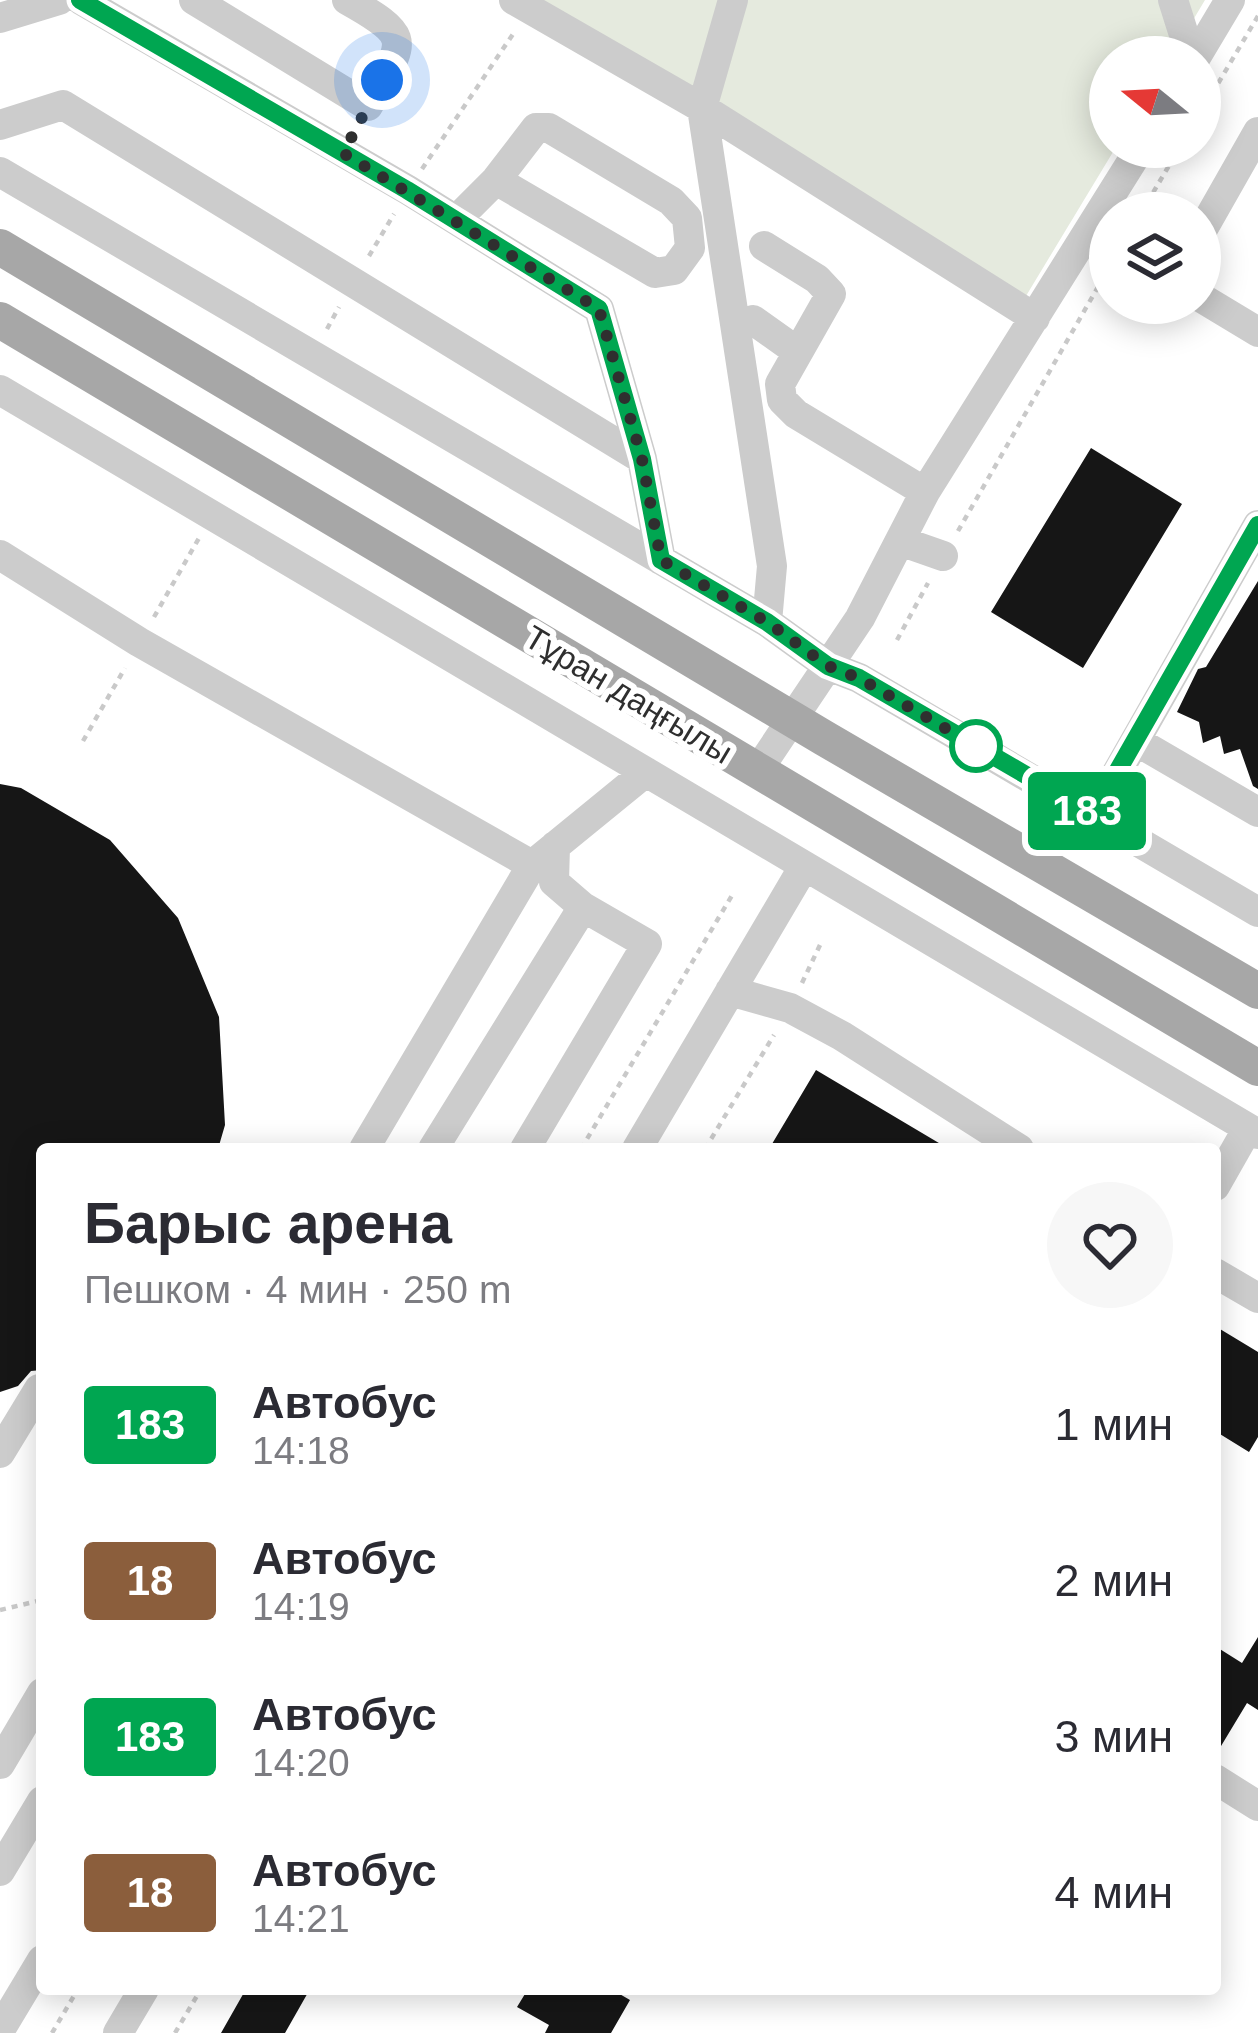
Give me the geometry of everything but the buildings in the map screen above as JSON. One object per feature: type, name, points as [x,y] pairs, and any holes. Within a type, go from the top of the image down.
[{"type":"main road","name":"Тұран даңғылы","points":[[0,247],[1258,992]]},
{"type":"main road","name":"Тұран даңғылы","points":[[0,320],[1258,1067]]},
{"type":"lane","points":[[0,18],[59,0]]},
{"type":"lane","points":[[80,0],[407,190],[599,309],[642,459],[661,560]]},
{"type":"lane","points":[[194,0],[368,106]]},
{"type":"lane","points":[[343,153],[397,53],[396,37],[388,24],[347,0]]},
{"type":"lane","points":[[733,0],[702,108],[772,566],[767,622]]},
{"type":"lane","points":[[1173,0],[1186,36]]},
{"type":"lane","points":[[1206,36],[1229,0]]},
{"type":"lane","points":[[522,5],[702,108],[1035,318]]},
{"type":"lane","points":[[0,125],[63,105],[642,459]]},
{"type":"lane","points":[[456,220],[496,180],[536,128],[550,128],[671,201],[687,218],[690,248],[674,270],[655,273],[496,180]]},
{"type":"lane","points":[[1221,197],[1258,132]]},
{"type":"lane","points":[[758,770],[828,666],[903,542],[926,492],[1128,168]]},
{"type":"lane","points":[[0,172],[767,622],[828,666],[859,678],[1258,912]]},
{"type":"lane","points":[[764,246],[817,279],[832,294],[780,384],[782,400],[796,414],[926,492]]},
{"type":"lane","points":[[1221,310],[1258,332]]},
{"type":"lane","points":[[753,320],[798,352]]},
{"type":"lane","points":[[0,390],[1253,1131],[1221,1177]]},
{"type":"lane","points":[[1093,814],[1258,525]]},
{"type":"lane","points":[[903,542],[944,556]]},
{"type":"lane","points":[[0,555],[140,642],[544,856],[554,883],[583,907],[647,944],[529,1143]]},
{"type":"lane","points":[[1136,740],[1258,812]]},
{"type":"lane","points":[[368,1143],[544,856],[646,772]]},
{"type":"lane","points":[[641,1143],[803,868]]},
{"type":"lane","points":[[438,1143],[583,907]]},
{"type":"lane","points":[[730,991],[790,1008],[842,1036],[1009,1143]]},
{"type":"lane","points":[[1221,1276],[1258,1298]]},
{"type":"lane","points":[[0,1453],[36,1394]]},
{"type":"lane","points":[[0,1764],[36,1703]]},
{"type":"lane","points":[[1221,1783],[1258,1806]]},
{"type":"lane","points":[[0,1871],[36,1811]]},
{"type":"lane","points":[[0,2030],[36,1970]]},
{"type":"lane","points":[[118,2033],[140,1995]]},
{"type":"path","points":[[370,254],[522,5]]},
{"type":"path","points":[[1221,79],[1258,16]]},
{"type":"path","points":[[897,640],[1089,303]]},
{"type":"path","points":[[585,1143],[734,892]]},
{"type":"path","points":[[709,1143],[790,1008],[820,945]]},
{"type":"path","points":[[0,1610],[36,1601]]},
{"type":"path","points":[[52,2033],[74,1995]]},
{"type":"path","points":[[175,2033],[197,1995]]},
{"type":"shaded area","points":[[541,0],[1205,0],[1184,36],[1089,36],[1089,168],[1103,168],[1026,296]]},
{"type":"bus line","name":"183","points":[[80,0],[407,190],[599,309],[642,459],[661,560],[767,622],[828,666],[859,678],[1093,814],[1258,525]]},
{"type":"route","points":[[382,80],[343,153],[599,309],[642,459],[661,560],[767,622],[828,666],[859,678],[976,746]]}]
